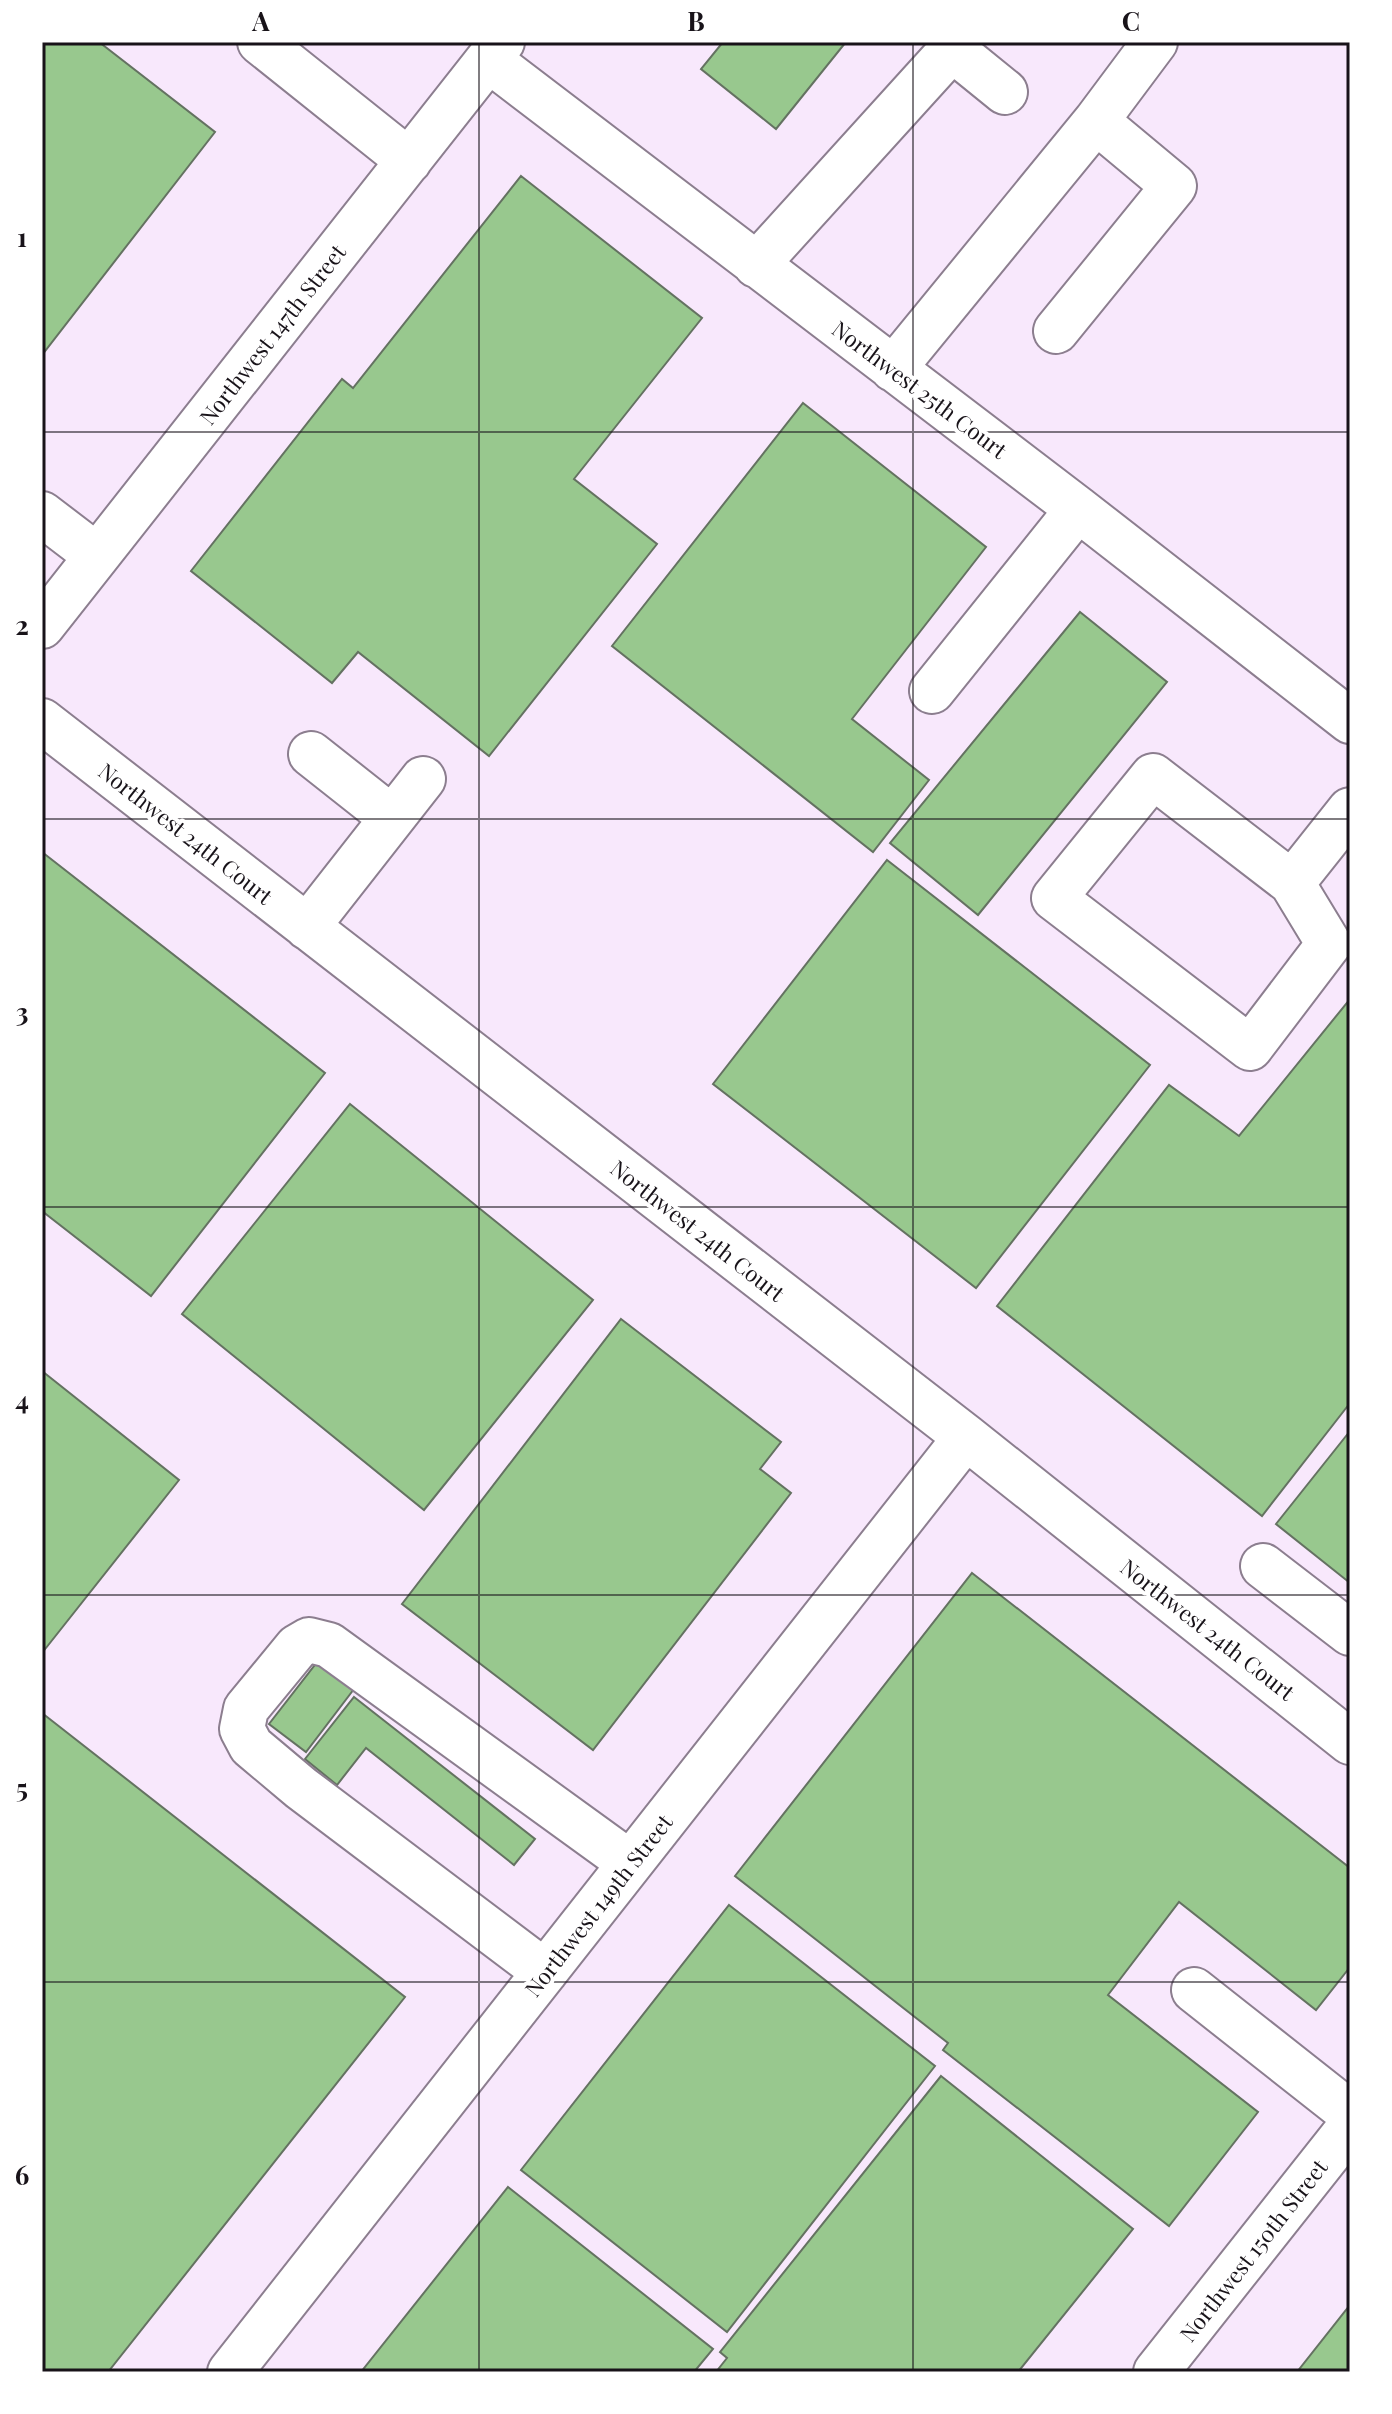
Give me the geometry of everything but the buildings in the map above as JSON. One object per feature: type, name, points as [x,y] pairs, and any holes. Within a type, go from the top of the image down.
[{"type":"street","points":[[260,42],[409,161]]},
{"type":"street","points":[[893,369],[1096,121],[1155,42]]},
{"type":"street","points":[[756,265],[952,49],[1005,92]]},
{"type":"street","name":"Northwest 147th Street","points":[[42,626],[496,51]]},
{"type":"street","name":"Northwest 25th Court","points":[[496,51],[756,265],[1078,509],[1350,721]]},
{"type":"street","points":[[1056,331],[1174,186],[1096,121]]},
{"type":"street","points":[[932,691],[1078,509]]},
{"type":"street","points":[[42,514],[97,556]]},
{"type":"street","name":"Northwest 24th Court","points":[[42,721],[966,1437],[1350,1742]]},
{"type":"street","points":[[311,754],[392,818]]},
{"type":"street","points":[[1153,776],[1292,883],[1329,944],[1250,1048],[1054,898],[1153,776]]},
{"type":"street","points":[[307,927],[423,779]]},
{"type":"street","points":[[1292,883],[1350,810]]},
{"type":"street","name":"Northwest 149th Street","points":[[230,2372],[966,1437]]},
{"type":"street","points":[[1263,1566],[1350,1633]]},
{"type":"street","points":[[545,1972],[301,1788],[251,1746],[242,1729],[246,1709],[297,1647],[309,1640],[329,1645],[630,1863]]},
{"type":"street","points":[[1194,1990],[1350,2113]]},
{"type":"street","name":"Northwest 150th Street","points":[[1156,2372],[1350,2127]]}]
